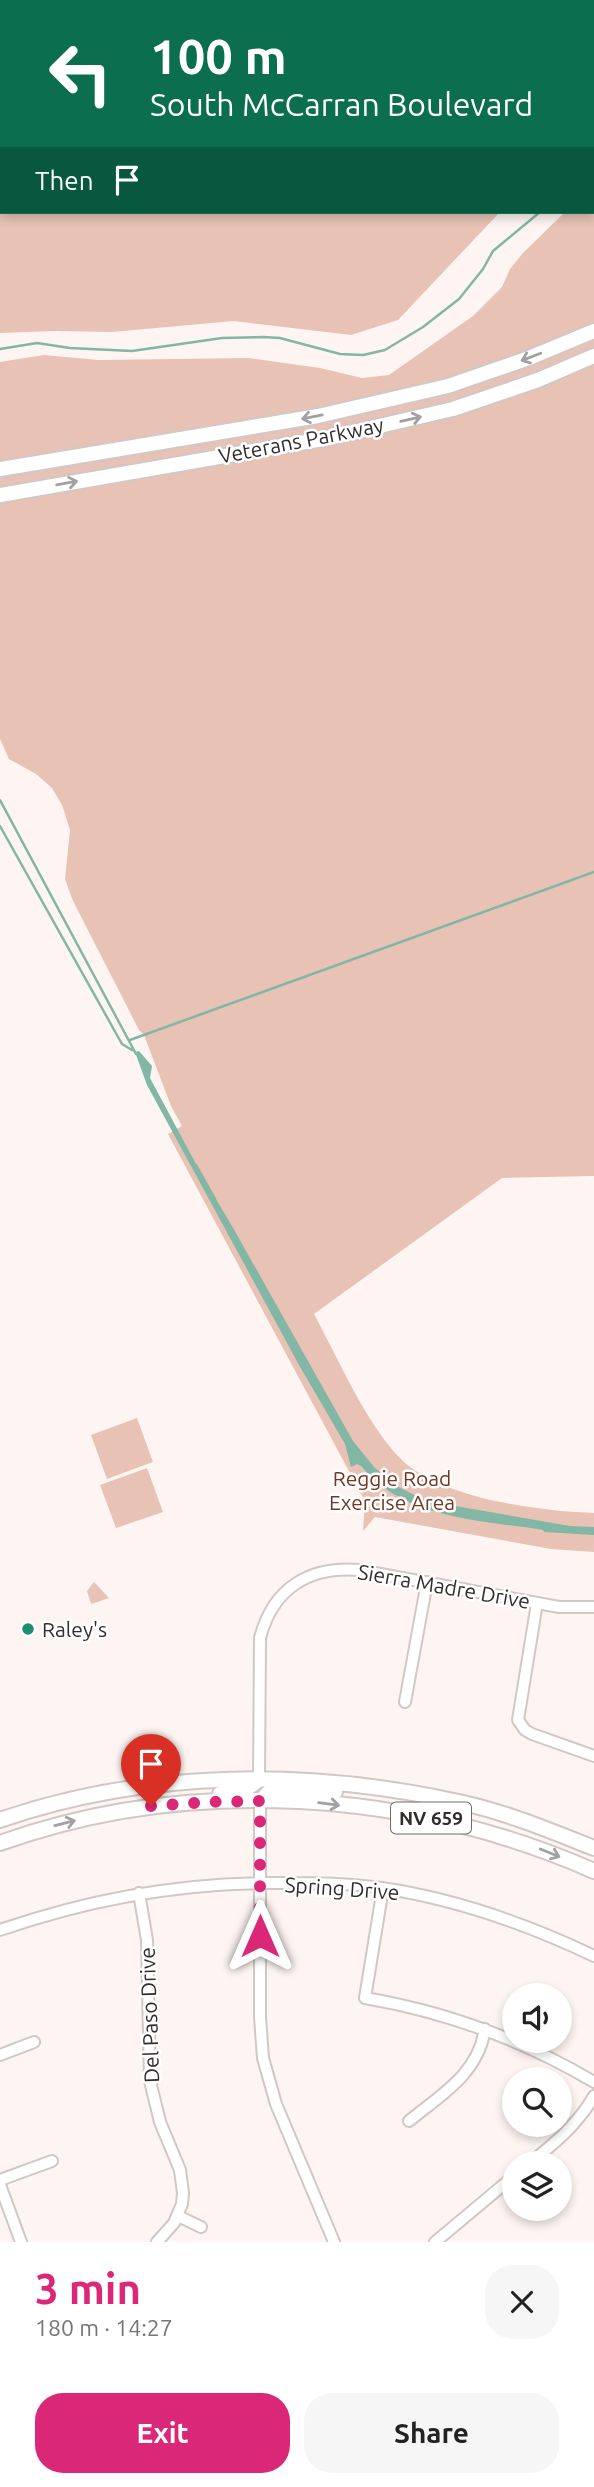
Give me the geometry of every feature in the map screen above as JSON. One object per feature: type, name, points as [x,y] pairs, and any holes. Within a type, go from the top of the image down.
[{"type":"main road","name":"Veterans Parkway","points":[[0,469],[214,435],[448,386],[529,358],[594,331]]},
{"type":"main road","name":"Veterans Parkway","points":[[0,495],[323,439],[453,409],[538,380],[594,356]]},
{"type":"main road","name":"NV 659","points":[[0,1820],[63,1802],[180,1783],[260,1779],[313,1780],[415,1794],[464,1804],[539,1826],[594,1848]]},
{"type":"main road","points":[[112,1813],[120,1805],[170,1797],[242,1791],[253,1787],[260,1779]]},
{"type":"main road","points":[[260,1801],[268,1793],[295,1789],[403,1801],[415,1794]]},
{"type":"main road","name":"NV 659","points":[[0,1843],[57,1825],[112,1813],[186,1804],[314,1802],[422,1816],[536,1847],[594,1871]]},
{"type":"street","name":"Sierra Madre Drive","points":[[260,1779],[260,1638],[264,1622],[280,1596],[304,1578],[331,1570],[359,1570],[559,1607],[594,1607]]},
{"type":"street","points":[[405,1702],[426,1582]]},
{"type":"street","points":[[537,1603],[517,1715],[520,1725],[532,1734],[594,1756]]},
{"type":"street","points":[[260,1801],[260,2026],[264,2058],[276,2104],[334,2242]]},
{"type":"street","name":"Spring Drive","points":[[0,1930],[59,1911],[139,1893],[219,1884],[329,1883],[383,1888],[485,1912],[526,1926],[594,1956]]},
{"type":"street","points":[[383,1888],[365,1998],[415,2008],[485,2029],[540,2053],[594,2082]]},
{"type":"street","name":"Del Paso Drive","points":[[139,1893],[146,1940],[150,2081],[160,2122],[183,2181],[182,2204],[178,2216]]},
{"type":"street","points":[[409,2122],[464,2076],[473,2065],[485,2029]]},
{"type":"street","points":[[0,2055],[34,2042]]},
{"type":"street","points":[[544,2151],[578,2121],[594,2096]]},
{"type":"street","points":[[21,2242],[0,2182],[52,2161]]},
{"type":"street","points":[[435,2242],[502,2186]]},
{"type":"street","points":[[157,2242],[178,2216],[201,2227]]},
{"type":"green space","points":[[0,214],[498,214],[398,320],[351,335],[234,321],[112,332],[0,333]]},
{"type":"green space","name":"Reggie Road Exercise Area","points":[[563,214],[594,214],[594,1176],[502,1178],[314,1314],[365,1410],[389,1446],[402,1460],[441,1484],[466,1493],[520,1506],[594,1513],[594,1552],[551,1549],[375,1517],[363,1531],[365,1501],[168,1134],[182,1126],[171,1106],[144,1035],[73,901],[65,879],[70,830],[62,805],[52,788],[36,774],[9,759],[0,739],[0,362],[44,355],[98,360],[248,358],[320,368],[362,378],[389,375],[473,316],[502,287],[510,269]]},
{"type":"green space","points":[[137,1418],[153,1462],[107,1479],[91,1435]]},
{"type":"green space","points":[[147,1468],[163,1512],[116,1528],[100,1485]]},
{"type":"green space","points":[[94,1582],[109,1598],[91,1604],[87,1591]]},
{"type":"shaded area","points":[[139,1051],[152,1066],[150,1078],[204,1179],[353,1441],[374,1467],[393,1484],[420,1498],[570,1526],[594,1527],[594,1535],[544,1532],[444,1514],[399,1497],[379,1484],[361,1466],[357,1464],[351,1467],[345,1444],[299,1365],[147,1085],[135,1052]]},
{"type":"waterway","points":[[0,349],[37,343],[70,348],[132,351],[222,338],[263,337],[280,338],[340,354],[363,355],[385,350],[423,327],[459,299],[483,269],[493,251],[538,214]]},
{"type":"waterway","points":[[0,800],[136,1054]]},
{"type":"waterway","points":[[0,826],[122,1044],[132,1050]]},
{"type":"waterway","points":[[130,1040],[594,872]]},
{"type":"waterway","points":[[196,1165],[215,1199]]},
{"type":"place","name":"Raley's","points":[[28,1629]]},
{"type":"route","points":[[151,1806],[260,1801],[260,1936]]}]
